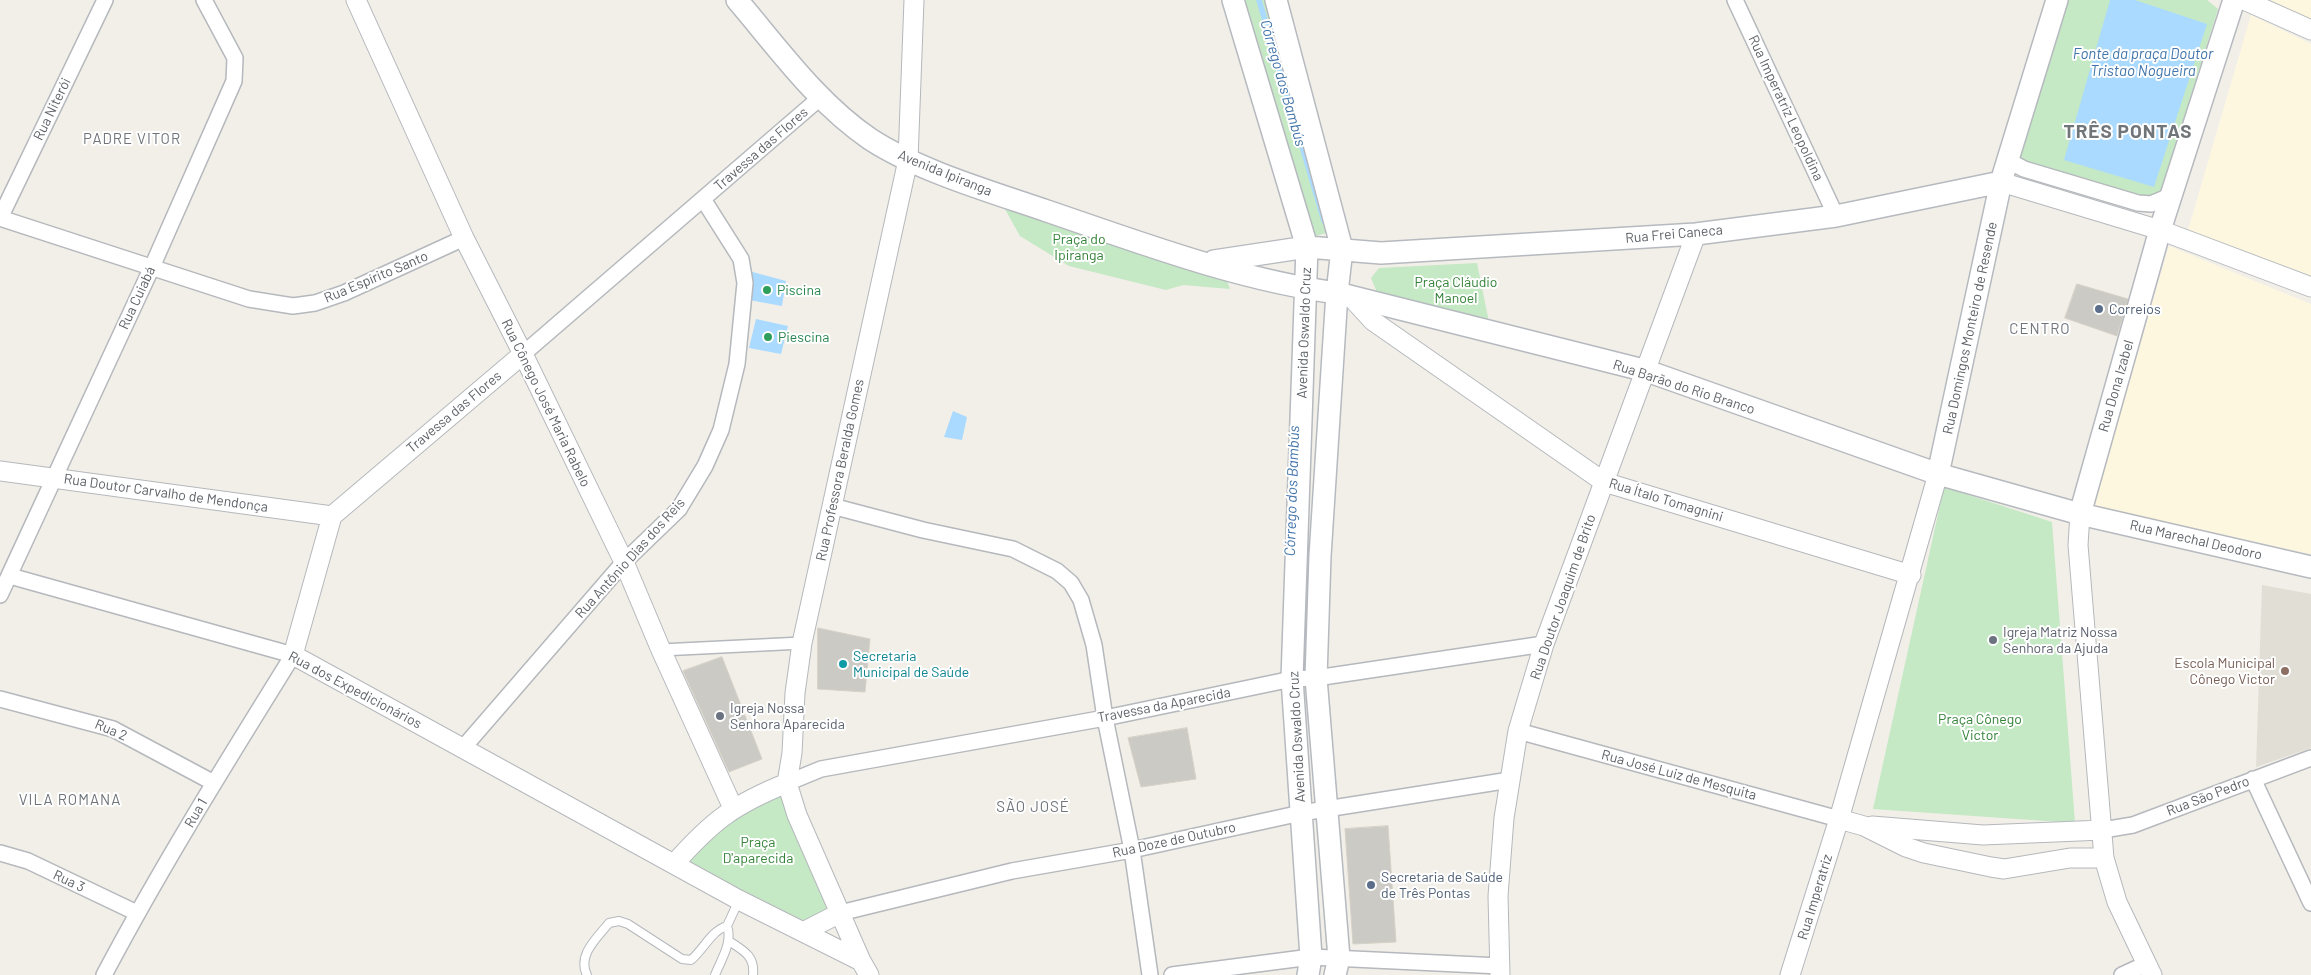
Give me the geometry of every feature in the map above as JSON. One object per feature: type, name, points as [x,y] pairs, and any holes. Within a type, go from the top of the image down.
[{"type":"main road","name":"Avenida Ipiranga","points":[[737,0],[821,97],[841,117],[870,139],[908,160],[997,194],[1170,253],[1306,289],[1344,295]]},
{"type":"main road","name":"Avenida Oswaldo Cruz","points":[[1233,0],[1307,247],[1292,679],[1310,966]]},
{"type":"main road","name":"Avenida Oswaldo Cruz","points":[[1276,0],[1342,249],[1344,295],[1320,556],[1316,678],[1328,810],[1337,966]]},
{"type":"main road","name":"Rua Domingos Monteiro de Resende","points":[[1938,474],[2001,182],[2057,0]]},
{"type":"main road","name":"Rua Dona Izabel","points":[[2080,514],[2170,196],[2234,0]]},
{"type":"main road","name":"Rua Frei Caneca","points":[[1307,247],[1381,253],[1696,234],[1836,216],[2001,182]]},
{"type":"main road","name":"Avenida Ipiranga","points":[[1204,262],[1307,247]]},
{"type":"main road","name":"Rua Barão do Rio Branco","points":[[1344,295],[1375,312],[1647,371],[1938,474]]},
{"type":"main road","points":[[1938,474],[2080,514]]},
{"type":"main road","name":"Rua Marechal Deodoro","points":[[2080,514],[2311,567]]},
{"type":"street","name":"Rua Niterói","points":[[0,218],[105,0]]},
{"type":"street","name":"Rua Cuiabá","points":[[0,595],[152,267],[234,81],[235,58],[204,0]]},
{"type":"street","name":"Rua Cônego José Maria Rabelo","points":[[356,0],[464,238],[523,354],[624,562],[661,650],[733,808]]},
{"type":"street","name":"Rua Professora Beralda Gomes","points":[[787,783],[792,753],[795,693],[802,643],[908,160],[914,0]]},
{"type":"street","name":"Rua Imperatriz Leopoldina","points":[[1735,0],[1836,216]]},
{"type":"street","points":[[2244,0],[2311,30]]},
{"type":"street","name":"Travessa das Flores","points":[[332,516],[821,97]]},
{"type":"street","points":[[2007,160],[2024,168],[2138,203],[2151,204],[2170,196]]},
{"type":"street","points":[[2001,182],[2160,230],[2311,287]]},
{"type":"street","name":"Rua Antônio Dias dos Reis","points":[[463,748],[624,562],[679,509],[705,466],[721,430],[737,364],[745,283],[741,259],[703,200]]},
{"type":"street","name":"Rua Espírito Santo","points":[[0,218],[249,299],[293,306],[315,303],[344,293],[464,238]]},
{"type":"street","name":"Rua Doutor Joaquim de Brito","points":[[1500,971],[1498,896],[1504,818],[1518,731],[1544,644],[1647,371],[1696,234]]},
{"type":"street","name":"Rua Ítalo Tomagnini","points":[[1375,312],[1604,482],[1911,575]]},
{"type":"street","name":"Rua Doutor Carvalho de Mendonça","points":[[0,471],[332,516]]},
{"type":"street","points":[[1938,474],[1911,575],[1839,819],[1864,826],[1906,847],[1924,853],[2004,869],[2064,859],[2104,858]]},
{"type":"street","points":[[832,506],[923,530],[1013,549],[1035,558],[1057,571],[1071,583],[1081,600],[1094,645],[1105,718],[1132,850],[1150,975]]},
{"type":"street","points":[[2080,514],[2078,545],[2104,858],[2117,902],[2149,970],[2122,975]]},
{"type":"street","points":[[293,654],[332,516]]},
{"type":"street","name":"Rua dos Expedicionários","points":[[10,576],[293,654],[675,863]]},
{"type":"street","points":[[661,650],[802,643]]},
{"type":"street","name":"Travessa da Aparecida","points":[[787,783],[822,768],[1105,718],[1292,679],[1316,678],[1544,644]]},
{"type":"street","name":"Rua 1","points":[[104,975],[137,913],[293,654]]},
{"type":"street","name":"Rua 2","points":[[0,699],[113,729],[214,783]]},
{"type":"street","name":"Rua José Luiz de Mesquita","points":[[1518,731],[1839,819]]},
{"type":"street","name":"Rua São Pedro","points":[[2103,830],[2133,825],[2311,758]]},
{"type":"street","points":[[2253,779],[2311,903]]},
{"type":"street","name":"Rua Doze de Outubro","points":[[840,913],[1012,871],[1132,850],[1301,813],[1510,780]]},
{"type":"street","points":[[787,783],[797,815],[865,968],[803,932],[739,900],[675,863],[700,834],[733,808],[756,795],[787,783]]},
{"type":"street","name":"Rua Imperatriz","points":[[1790,975],[1839,819]]},
{"type":"street","points":[[1864,826],[1983,835],[2103,830]]},
{"type":"street","name":"Rua 3","points":[[0,853],[28,861],[137,913]]},
{"type":"street","points":[[803,932],[840,913]]},
{"type":"street","points":[[1172,975],[1310,966],[1500,971]]},
{"type":"lane","points":[[715,975],[729,941],[727,926],[739,900]]},
{"type":"lane","points":[[587,975],[583,964],[586,953],[609,923],[618,921],[628,924],[682,959],[691,960],[702,951],[719,928],[727,926]]},
{"type":"lane","points":[[729,941],[748,953],[754,964],[753,975]]},
{"type":"shaded area","points":[[2266,0],[2311,0],[2311,19]]},
{"type":"shaded area","points":[[2251,15],[2311,44],[2311,277],[2188,230]]},
{"type":"shaded area","points":[[2169,246],[2311,304],[2311,554],[2093,506]]},
{"type":"shaded area","name":"Escola Municipal Cônego Victor","points":[[2262,585],[2311,594],[2311,748],[2256,767]]},
{"type":"green space","points":[[1243,0],[1266,0],[1334,231],[1312,237]]},
{"type":"green space","points":[[2069,0],[2207,0],[2218,9],[2161,193],[2142,200],[2027,166],[2015,153]]},
{"type":"green space","name":"Praça do Ipiranga","points":[[997,195],[1208,271],[1227,281],[1230,289],[1183,285],[1166,290],[1069,266],[1020,236]]},
{"type":"green space","name":"Praça Cláudio Manoel","points":[[1477,263],[1490,327],[1379,297],[1371,278],[1379,268]]},
{"type":"green space","name":"Praça Cônego Victor","points":[[1944,487],[2052,522],[2075,823],[1873,809]]},
{"type":"green space","name":"Praça D'aparecida","points":[[783,791],[831,909],[803,925],[686,862],[736,812]]},
{"type":"water","name":"Fonte da praça Doutor Tristao Nogueira","points":[[2110,0],[2135,0],[2207,24],[2154,187],[2064,160]]},
{"type":"water","name":"Piscina","points":[[749,271],[786,281],[782,306],[749,300]]},
{"type":"water","name":"Piescina","points":[[756,319],[788,326],[781,354],[749,348]]},
{"type":"water","points":[[953,411],[967,417],[962,440],[944,437]]},
{"type":"building","name":"Correios","points":[[2077,284],[2128,299],[2117,336],[2065,318]]},
{"type":"building","name":"Secretaria Municipal de Saúde","points":[[818,628],[870,639],[865,692],[818,689]]},
{"type":"building","name":"Igreja Nossa Senhora Aparecida","points":[[722,657],[762,759],[729,772],[683,671]]},
{"type":"building","points":[[1187,728],[1196,779],[1141,787],[1128,738]]},
{"type":"building","name":"Secretaria de Saúde de Três Pontas","points":[[1388,826],[1396,942],[1353,944],[1345,829]]},
{"type":"waterway","name":"Córrego dos Bambús","points":[[1259,0],[1324,221]]},
{"type":"place","name":"Piscina","points":[[767,290]]},
{"type":"place","name":"Correios","points":[[2099,309]]},
{"type":"place","name":"Piescina","points":[[768,337]]},
{"type":"place","name":"Igreja Matriz Nossa Senhora da Ajuda","points":[[1993,640]]},
{"type":"place","name":"Secretaria Municipal de Saúde","points":[[843,664]]},
{"type":"place","name":"Escola Municipal Cônego Victor","points":[[2285,671]]},
{"type":"place","name":"Igreja Nossa Senhora Aparecida","points":[[720,716]]},
{"type":"place","name":"Secretaria de Saúde de Três Pontas","points":[[1371,885]]},
{"type":"district","name":"TRÊS PONTAS","points":[[2128,132]]},
{"type":"district","name":"PADRE VITOR","points":[[132,139]]},
{"type":"district","name":"CENTRO","points":[[2040,329]]},
{"type":"district","name":"VILA ROMANA","points":[[70,800]]},
{"type":"district","name":"SÃO JOSÉ","points":[[1033,807]]}]
